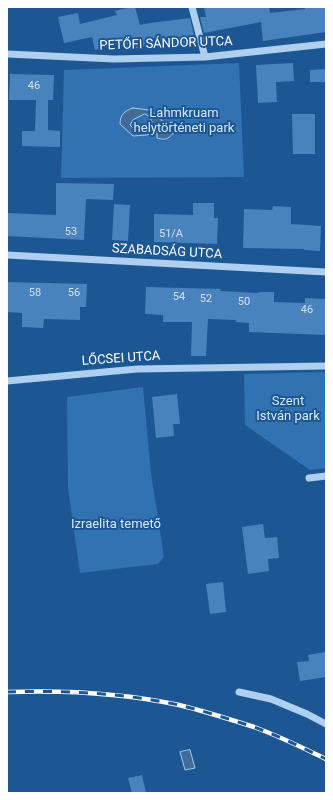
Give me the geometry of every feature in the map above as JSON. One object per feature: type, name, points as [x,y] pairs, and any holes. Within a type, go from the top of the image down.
[{"type":"street","points":[[192,7],[205,57]]},
{"type":"street","name":"PETŐFI SÁNDOR UTCA","points":[[7,54],[114,60],[205,57],[326,44]]},
{"type":"street","name":"SZABADSÁG UTCA","points":[[7,255],[326,272]]},
{"type":"street","name":"LŐCSEI UTCA","points":[[7,381],[137,369],[326,366]]},
{"type":"street","points":[[309,478],[326,476]]},
{"type":"street","points":[[239,692],[271,699],[307,714],[326,724]]},
{"type":"green space","name":"Lahmkruam helytörténeti park","points":[[239,63],[244,177],[61,178],[64,70]]},
{"type":"green space","name":"Szent István park","points":[[326,372],[326,468],[310,470],[245,425],[244,374]]},
{"type":"green space","name":"Izraelita temető","points":[[143,387],[151,473],[164,557],[158,564],[80,573],[68,488],[67,397]]},
{"type":"shaded area","points":[[130,109],[149,110],[162,121],[169,124],[171,122],[174,124],[176,130],[166,139],[157,138],[157,133],[153,132],[147,135],[133,136],[120,124],[122,116]],"holes":[[[145,114],[150,117],[152,122],[135,130],[130,125],[133,120]]]},
{"type":"shaded area","points":[[190,750],[195,768],[185,770],[180,752]]},
{"type":"building","points":[[135,7],[140,25],[190,18],[194,35],[192,35],[193,44],[160,48],[159,42],[126,51],[124,43],[95,50],[92,37],[64,43],[58,17],[78,13],[80,24],[117,15],[115,11]]},
{"type":"building","points":[[204,7],[269,7],[270,13],[305,9],[304,7],[326,7],[326,32],[263,41],[261,22],[204,33],[200,17],[206,17]]},
{"type":"building","points":[[293,63],[294,81],[276,82],[277,102],[258,103],[256,65]]},
{"type":"building","points":[[326,69],[326,82],[310,82],[310,70]]},
{"type":"building","points":[[10,74],[54,75],[53,100],[48,100],[48,130],[60,131],[60,147],[22,146],[22,131],[35,131],[36,100],[9,100]]},
{"type":"building","points":[[292,114],[315,114],[315,154],[293,154]]},
{"type":"building","points":[[56,183],[114,184],[113,200],[86,199],[84,240],[7,236],[7,213],[56,215]]},
{"type":"building","points":[[193,203],[214,203],[214,218],[218,218],[217,244],[154,242],[154,214],[193,215]]},
{"type":"building","points":[[114,204],[130,205],[128,241],[112,240]]},
{"type":"building","points":[[273,206],[291,207],[291,224],[321,226],[320,251],[304,249],[243,248],[244,209],[272,210]]},
{"type":"building","points":[[7,282],[87,284],[86,307],[80,307],[80,320],[44,319],[43,328],[22,327],[22,313],[7,312]]},
{"type":"building","points":[[146,287],[221,289],[220,291],[258,293],[274,292],[274,302],[305,303],[305,298],[326,299],[326,335],[249,332],[249,323],[236,322],[236,320],[208,319],[206,356],[191,356],[192,322],[163,322],[163,315],[145,314]]},
{"type":"building","points":[[177,394],[180,424],[173,424],[174,436],[156,438],[152,397]]},
{"type":"building","points":[[263,524],[265,538],[277,537],[279,558],[268,559],[269,571],[248,574],[242,527]]},
{"type":"building","points":[[223,582],[226,612],[210,614],[206,584]]},
{"type":"building","points":[[325,652],[326,677],[300,681],[297,662],[309,661],[308,655]]},
{"type":"building","points":[[142,775],[146,793],[132,793],[128,778]]},
{"type":"railway","points":[[7,692],[93,693],[179,705],[254,727],[282,738],[326,759]]}]
